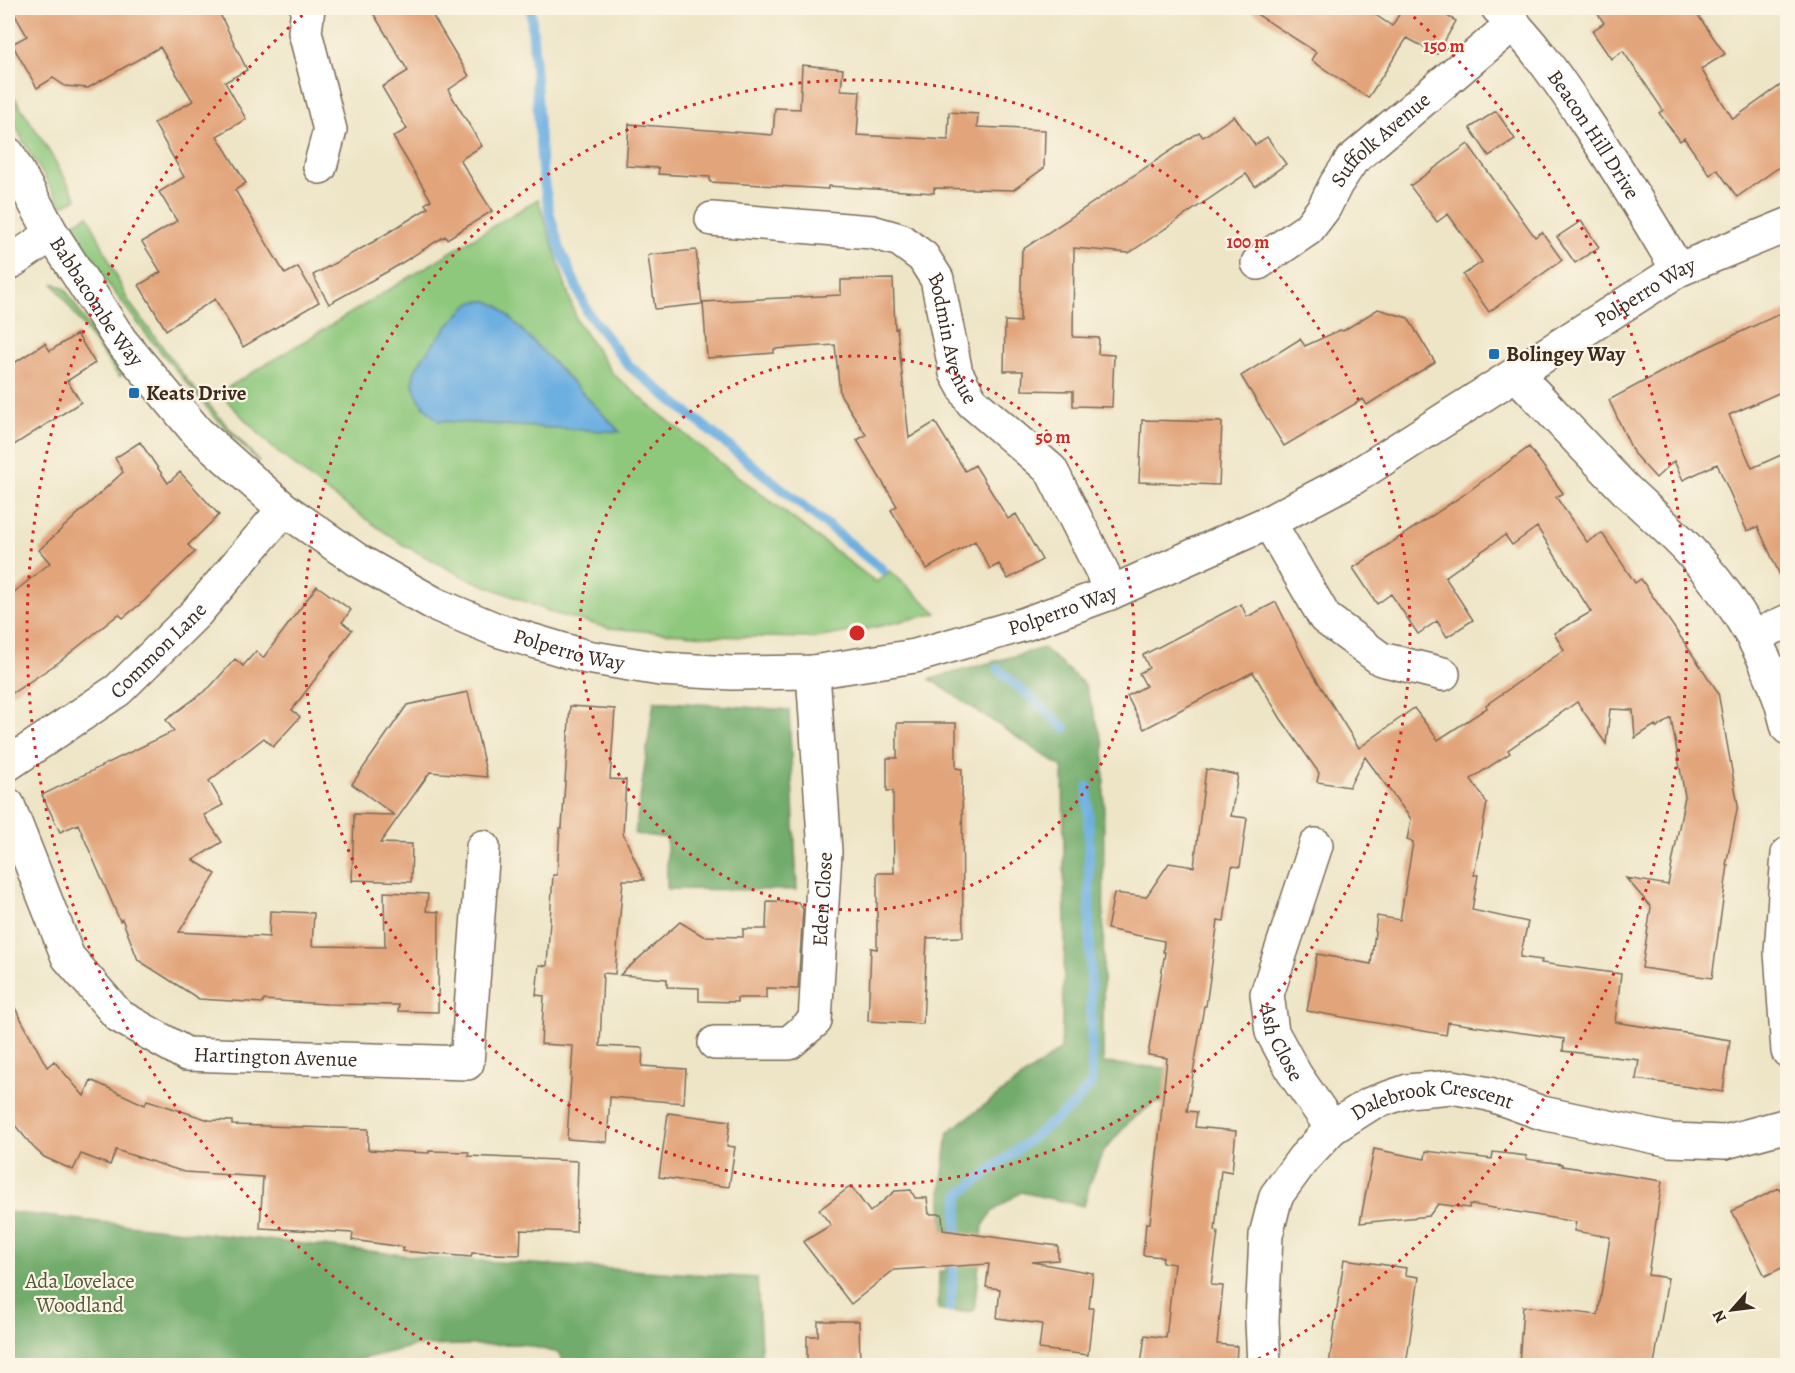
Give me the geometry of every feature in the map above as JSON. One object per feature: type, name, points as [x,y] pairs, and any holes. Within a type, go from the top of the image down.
[{"type":"street","points":[[308,8],[306,32],[330,130],[320,167]]},
{"type":"street","name":"Suffolk Avenue","points":[[1258,263],[1308,229],[1324,208],[1352,160],[1505,15]]},
{"type":"street","name":"Beacon Hill Drive","points":[[1505,15],[1559,81],[1617,168],[1678,270]]},
{"type":"street","name":"Babbacombe Way","points":[[8,154],[52,234],[120,340],[196,432],[284,509]]},
{"type":"street","name":"Bodmin Avenue","points":[[712,219],[872,232],[900,240],[923,257],[937,279],[956,373],[972,402],[1051,470],[1102,571],[1110,593]]},
{"type":"street","name":"Polperro Way","points":[[284,509],[367,566],[435,604],[497,630],[587,657],[660,669],[732,673],[813,672],[915,656],[963,644],[1025,624],[1110,593],[1269,522],[1353,478],[1678,270],[1788,225]]},
{"type":"street","points":[[8,264],[52,234]]},
{"type":"street","points":[[1516,374],[1627,490],[1689,550],[1731,602],[1753,637],[1775,685],[1788,728]]},
{"type":"street","name":"Common Lane","points":[[8,764],[118,690],[196,613],[284,509]]},
{"type":"street","points":[[1269,522],[1325,618],[1381,659],[1443,674]]},
{"type":"street","points":[[1753,637],[1788,621]]},
{"type":"street","name":"Eden Close","points":[[715,1043],[789,1043],[815,1020],[825,852],[813,672]]},
{"type":"street","name":"Hartington Avenue","points":[[8,805],[68,957],[119,1016],[186,1054],[467,1063],[483,847]]},
{"type":"street","name":"Ash Close","points":[[1316,845],[1267,994],[1272,1032],[1296,1076],[1332,1128]]},
{"type":"street","points":[[1788,854],[1781,952],[1788,1051]]},
{"type":"street","name":"Dalebrook Crescent","points":[[1264,1365],[1263,1298],[1266,1234],[1276,1196],[1303,1159],[1332,1128],[1370,1104],[1408,1091],[1452,1087],[1488,1094],[1542,1113],[1670,1140],[1725,1142],[1788,1125]]},
{"type":"green space","points":[[8,88],[77,199],[62,206],[24,143],[8,109]]},
{"type":"green space","points":[[538,199],[577,321],[612,373],[731,471],[876,582],[890,571],[937,613],[815,638],[706,636],[609,628],[556,614],[462,576],[402,544],[326,491],[273,448],[219,393]]},
{"type":"green space","points":[[88,215],[128,301],[188,381],[259,462],[213,415],[106,281],[72,225]]},
{"type":"green space","points":[[53,283],[65,289],[97,340],[123,374],[119,377]]},
{"type":"green space","points":[[1043,648],[1085,685],[1104,745],[1103,1063],[1188,1070],[1185,1101],[1154,1103],[1129,1122],[1103,1152],[1090,1183],[1084,1206],[1021,1192],[992,1212],[983,1226],[974,1311],[957,1312],[938,1309],[939,1271],[946,1271],[941,1189],[948,1132],[1061,1049],[1065,940],[1063,768],[930,679]]},
{"type":"green space","points":[[654,701],[789,710],[797,890],[667,889],[667,838],[635,834]]},
{"type":"green space","name":"Ada Lovelace Woodland","points":[[8,1212],[433,1258],[757,1278],[762,1365],[564,1365],[559,1353],[521,1344],[415,1346],[357,1360],[349,1366],[8,1365]]},
{"type":"water","points":[[488,301],[499,306],[620,432],[439,421],[429,412],[414,388],[414,374],[417,367],[460,313],[474,302]]},
{"type":"building","points":[[11,8],[217,8],[247,70],[225,82],[246,119],[217,136],[246,183],[235,190],[285,274],[298,267],[319,302],[243,347],[215,299],[166,330],[139,285],[161,272],[142,242],[177,221],[159,192],[184,177],[154,123],[193,101],[160,47],[88,88],[65,86],[53,78],[37,88],[12,44],[27,36]]},
{"type":"building","points":[[370,8],[428,8],[469,76],[448,90],[482,146],[460,160],[492,211],[447,239],[445,236],[329,304],[313,275],[428,208],[425,204],[431,200],[393,137],[407,129],[382,87],[408,71]]},
{"type":"building","points":[[1247,8],[1365,8],[1392,26],[1403,8],[1433,8],[1456,21],[1437,54],[1407,38],[1368,98],[1311,60],[1316,52]]},
{"type":"building","points":[[1594,8],[1693,8],[1725,54],[1701,69],[1733,119],[1788,80],[1788,161],[1737,197],[1717,169],[1710,175],[1684,138],[1680,141],[1659,113],[1663,110],[1623,51],[1611,59],[1592,31],[1604,23]]},
{"type":"building","points":[[802,65],[843,69],[841,90],[860,91],[857,135],[948,140],[949,112],[978,114],[977,127],[1045,130],[1044,168],[1013,190],[934,188],[934,193],[710,182],[710,177],[658,174],[659,168],[626,166],[629,124],[773,135],[775,108],[800,109]]},
{"type":"building","points":[[1496,111],[1515,139],[1489,156],[1470,128]]},
{"type":"building","points":[[1234,116],[1255,145],[1267,137],[1286,164],[1255,186],[1246,174],[1129,253],[1074,248],[1073,337],[1099,338],[1098,354],[1114,355],[1112,407],[1073,406],[1073,391],[1022,390],[1023,371],[1004,371],[1005,321],[1020,322],[1022,250],[1199,132],[1203,137]]},
{"type":"building","points":[[1468,144],[1535,237],[1542,232],[1562,260],[1489,312],[1463,275],[1482,262],[1448,214],[1437,222],[1410,186]]},
{"type":"building","points":[[1581,221],[1599,247],[1575,263],[1557,237]]},
{"type":"building","points":[[696,250],[702,304],[655,309],[648,255]]},
{"type":"building","points":[[893,279],[895,329],[897,328],[909,438],[935,422],[965,471],[975,465],[1008,519],[1016,514],[1042,560],[1008,579],[999,564],[990,569],[975,541],[927,569],[891,510],[897,506],[857,440],[866,435],[840,394],[835,345],[774,349],[774,353],[707,358],[703,302],[841,295],[841,280]]},
{"type":"building","points":[[1378,309],[1408,318],[1435,362],[1367,405],[1363,399],[1284,446],[1241,376],[1300,339],[1305,346],[1340,330],[1343,331]]},
{"type":"building","points":[[1788,310],[1788,389],[1729,415],[1752,468],[1788,452],[1788,593],[1758,527],[1747,531],[1717,464],[1683,480],[1674,461],[1656,478],[1634,454],[1609,400],[1702,350]]},
{"type":"building","points":[[77,334],[95,363],[67,381],[81,402],[8,449],[8,367],[45,343],[50,351]]},
{"type":"building","points":[[1142,420],[1222,422],[1219,485],[1139,482]]},
{"type":"building","points":[[140,442],[168,483],[180,472],[219,515],[188,545],[195,552],[144,601],[123,618],[119,614],[59,662],[8,696],[8,597],[50,563],[39,550],[123,472],[115,458]]},
{"type":"building","points":[[1529,447],[1563,493],[1556,497],[1587,542],[1602,533],[1635,583],[1641,579],[1718,692],[1738,805],[1726,865],[1728,865],[1712,978],[1642,968],[1651,907],[1626,878],[1668,885],[1685,796],[1671,718],[1657,728],[1655,725],[1635,738],[1633,710],[1610,709],[1606,744],[1577,702],[1508,750],[1510,753],[1471,779],[1487,803],[1474,875],[1478,875],[1472,910],[1528,922],[1520,957],[1542,960],[1541,963],[1621,974],[1615,1022],[1730,1040],[1723,1092],[1636,1079],[1639,1060],[1563,1051],[1564,1039],[1448,1022],[1446,1035],[1307,1011],[1317,954],[1371,964],[1377,916],[1400,920],[1413,842],[1407,840],[1411,819],[1365,757],[1349,787],[1317,782],[1319,773],[1281,719],[1253,672],[1144,729],[1127,696],[1146,686],[1139,673],[1149,668],[1143,655],[1241,604],[1247,617],[1276,602],[1308,666],[1359,748],[1414,708],[1438,740],[1487,708],[1486,705],[1564,650],[1554,633],[1591,612],[1537,527],[1512,545],[1505,535],[1445,577],[1473,620],[1447,637],[1437,621],[1418,634],[1391,594],[1377,604],[1353,568],[1462,496]]},
{"type":"building","points":[[317,586],[351,610],[342,622],[352,630],[292,710],[300,717],[273,747],[264,738],[209,781],[223,805],[204,815],[222,842],[193,860],[216,874],[179,932],[269,937],[270,911],[314,913],[312,946],[385,947],[384,892],[428,894],[426,911],[439,912],[438,1012],[398,1011],[399,1005],[263,1000],[263,1003],[199,999],[138,960],[122,919],[120,921],[78,824],[60,832],[42,795],[174,731],[166,720],[210,687],[235,659],[243,666],[256,651],[263,658]]},
{"type":"building","points":[[468,692],[487,777],[430,772],[380,843],[412,844],[411,882],[353,880],[352,882],[354,814],[394,815],[352,784],[407,705]]},
{"type":"building","points":[[570,706],[615,709],[610,779],[626,780],[623,833],[644,880],[623,880],[615,974],[603,973],[600,1046],[643,1048],[642,1066],[686,1069],[684,1103],[610,1097],[607,1142],[567,1139],[573,1046],[541,1044],[544,996],[536,995],[539,965],[547,966],[553,875],[557,875],[560,828],[562,828]]},
{"type":"building","points":[[897,723],[956,723],[956,768],[962,769],[963,937],[927,938],[923,1024],[868,1021],[871,948],[877,949],[877,873],[894,873],[893,791],[887,791],[887,758],[897,758]]},
{"type":"building","points":[[1206,769],[1238,775],[1231,816],[1247,818],[1240,867],[1232,866],[1224,921],[1218,920],[1206,1006],[1204,1006],[1187,1111],[1197,1112],[1195,1127],[1236,1131],[1232,1172],[1221,1170],[1215,1231],[1218,1232],[1211,1285],[1223,1286],[1217,1344],[1237,1346],[1236,1365],[1141,1365],[1145,1335],[1166,1338],[1174,1264],[1162,1262],[1163,1257],[1143,1255],[1146,1223],[1150,1223],[1167,1058],[1148,1055],[1165,952],[1163,952],[1164,941],[1107,929],[1114,893],[1146,897],[1169,863],[1194,867]]},
{"type":"building","points":[[767,901],[798,902],[803,909],[798,989],[766,988],[766,998],[737,998],[737,1002],[699,1001],[699,988],[667,987],[667,979],[620,975],[680,922],[703,936],[743,937],[743,929],[766,929]]},
{"type":"building","points":[[8,995],[47,1067],[54,1061],[84,1096],[91,1080],[145,1105],[147,1100],[209,1120],[232,1121],[232,1125],[368,1129],[368,1150],[469,1152],[468,1156],[578,1161],[576,1232],[521,1230],[520,1255],[472,1253],[471,1257],[402,1251],[403,1247],[352,1240],[353,1233],[260,1228],[263,1177],[184,1172],[116,1150],[110,1165],[81,1154],[73,1170],[44,1157],[8,1117]]},
{"type":"building","points":[[668,1113],[730,1121],[727,1146],[735,1147],[729,1187],[659,1177]]},
{"type":"building","points":[[1374,1149],[1425,1159],[1426,1151],[1492,1159],[1493,1152],[1527,1156],[1526,1159],[1562,1164],[1562,1166],[1662,1181],[1648,1275],[1668,1278],[1654,1365],[1519,1365],[1523,1306],[1598,1315],[1610,1237],[1574,1231],[1576,1222],[1470,1204],[1469,1208],[1438,1204],[1429,1216],[1360,1223]]},
{"type":"building","points":[[851,1186],[870,1212],[895,1191],[911,1190],[915,1198],[927,1198],[929,1214],[942,1214],[943,1230],[1058,1246],[1058,1260],[1032,1262],[1093,1273],[1089,1308],[1093,1308],[1088,1355],[1039,1349],[1042,1324],[997,1318],[1000,1289],[986,1287],[989,1264],[894,1270],[851,1304],[803,1242],[831,1225],[819,1210]]},
{"type":"building","points":[[1779,1188],[1788,1206],[1788,1265],[1765,1276],[1732,1211]]},
{"type":"building","points":[[1344,1259],[1406,1268],[1405,1275],[1419,1277],[1406,1365],[1329,1365]]},
{"type":"building","points":[[818,1321],[859,1321],[860,1365],[807,1365],[807,1336],[818,1336]]},
{"type":"waterway","points":[[531,8],[542,171],[550,216],[560,249],[588,313],[628,365],[883,570]]},
{"type":"waterway","points":[[998,669],[1065,728]]},
{"type":"waterway","points":[[950,1308],[959,1195],[1073,1106],[1092,1083],[1088,787]]},
{"type":"place","name":"Bolingey Way","points":[[1494,354]]},
{"type":"place","name":"Keats Drive","points":[[134,393]]}]
